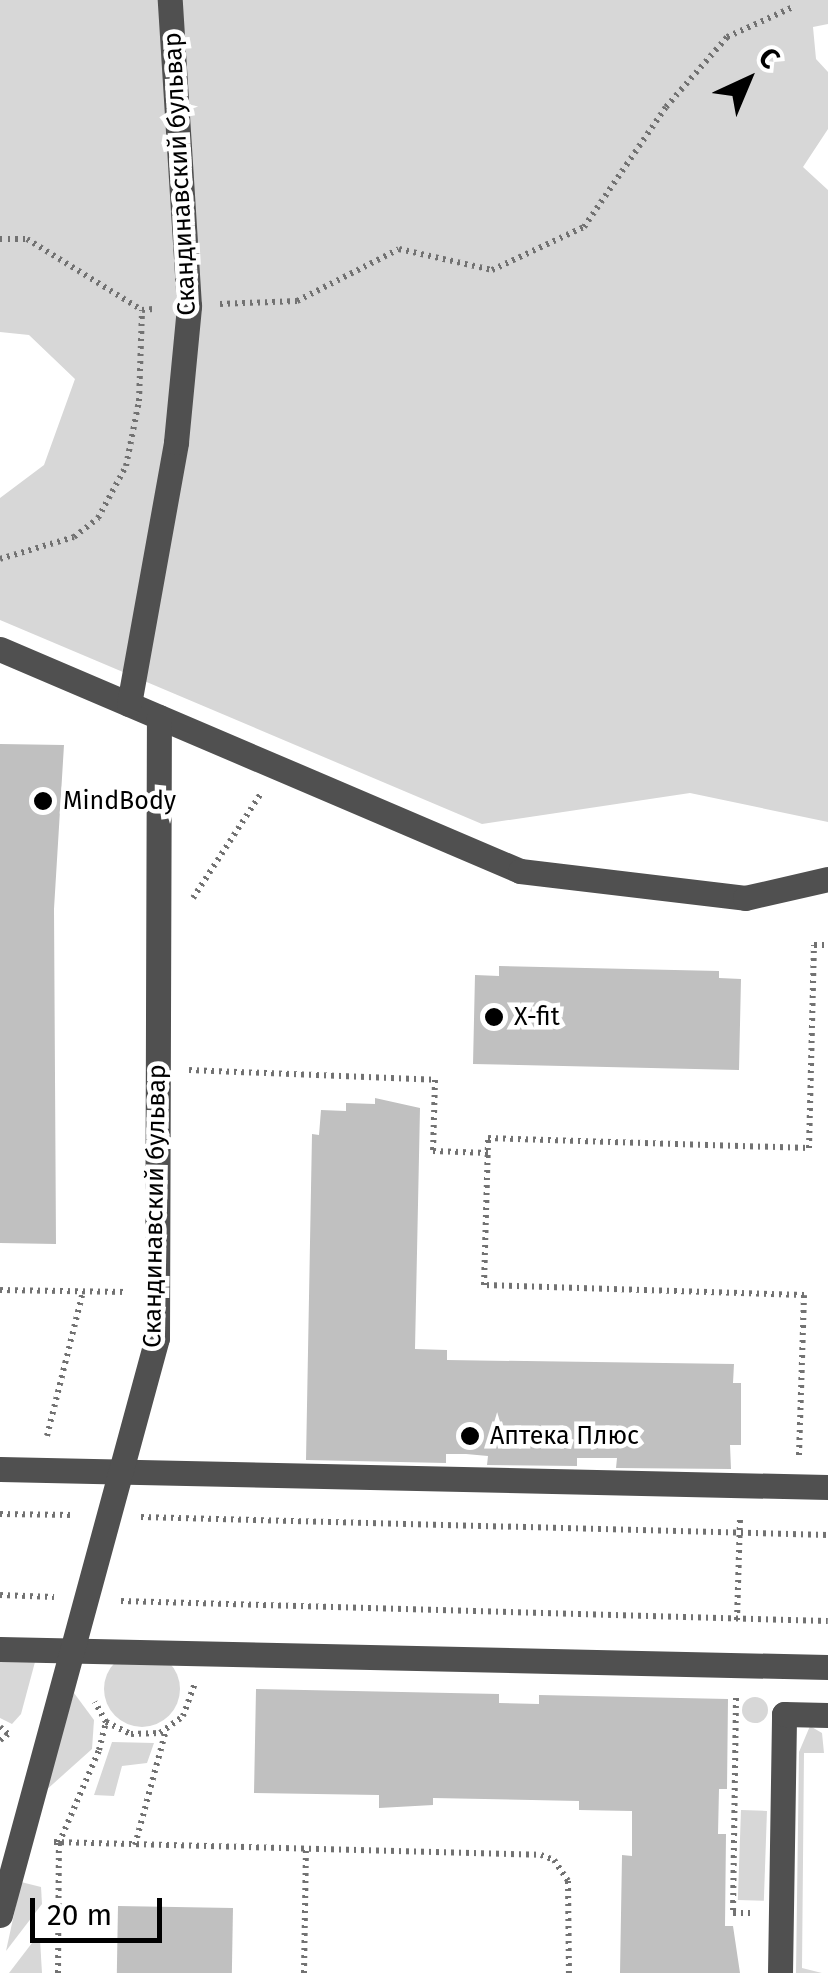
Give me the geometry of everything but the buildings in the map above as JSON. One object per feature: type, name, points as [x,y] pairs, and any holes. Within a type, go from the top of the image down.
[{"type":"street","name":"Скандинавский бульвар","points":[[130,704],[176,442],[190,306],[170,0]]},
{"type":"street","points":[[0,649],[520,872],[730,898],[828,880]]},
{"type":"street","name":"Скандинавский бульвар","points":[[0,1915],[157,1338],[158,717]]},
{"type":"street","points":[[0,1469],[828,1487]]},
{"type":"street","points":[[0,1649],[828,1667]]},
{"type":"street","points":[[780,1973],[784,1714],[828,1715]]},
{"type":"path","points":[[0,239],[27,238],[142,310],[297,300],[400,249],[492,270],[584,227],[666,107],[727,37],[793,7]]},
{"type":"path","points":[[0,560],[74,537],[98,518],[126,466],[138,401],[142,310]]},
{"type":"path","points":[[798,1486],[804,1295],[484,1285],[488,1138],[809,1148],[814,944],[828,945]]},
{"type":"path","points":[[158,1068],[435,1080],[433,1151],[488,1153]]},
{"type":"path","points":[[0,1290],[83,1292],[39,1470]]},
{"type":"path","points":[[733,1913],[740,1484]]},
{"type":"path","points":[[0,1514],[828,1535]]},
{"type":"path","points":[[0,1596],[828,1621]]},
{"type":"path","points":[[135,1845],[167,1729],[189,1706],[194,1653]]},
{"type":"path","points":[[106,1722],[131,1734],[167,1729]]},
{"type":"path","points":[[0,1727],[8,1734],[0,1740]]},
{"type":"path","points":[[58,1973],[59,1844],[527,1852],[554,1860],[568,1880],[569,1973]]},
{"type":"path","points":[[304,1973],[306,1848]]},
{"type":"shaded area","points":[[0,0],[828,0],[828,24],[813,27],[816,59],[828,72],[828,129],[803,167],[828,190],[828,822],[690,793],[482,824],[0,620],[0,498],[44,465],[75,379],[29,335],[0,332]]},
{"type":"shaded area","points":[[142,1651],[169,1662],[180,1689],[169,1716],[142,1727],[115,1716],[104,1689],[115,1662]]},
{"type":"shaded area","points":[[0,1661],[35,1662],[21,1714],[12,1724],[0,1718]]},
{"type":"shaded area","points":[[74,1693],[94,1720],[92,1749],[44,1792]]},
{"type":"shaded area","points":[[755,1697],[764,1701],[768,1710],[764,1719],[755,1723],[746,1719],[742,1710],[746,1701]]},
{"type":"shaded area","points":[[810,1726],[822,1733],[824,1753],[804,1753],[802,1968],[822,1973],[796,1973],[799,1752]]},
{"type":"shaded area","points":[[112,1742],[154,1743],[147,1763],[122,1766],[114,1796],[94,1795]]},
{"type":"shaded area","points":[[741,1810],[767,1811],[764,1901],[738,1900]]},
{"type":"shaded area","points":[[21,1882],[41,1887],[42,1904],[6,1951]]},
{"type":"shaded area","points":[[40,1940],[42,1973],[9,1973],[32,1943]]},
{"type":"place","name":"MindBody","points":[[43,801]]},
{"type":"place","name":"X-fit","points":[[494,1017]]},
{"type":"place","name":"Аптека Плюс","points":[[470,1436]]}]
